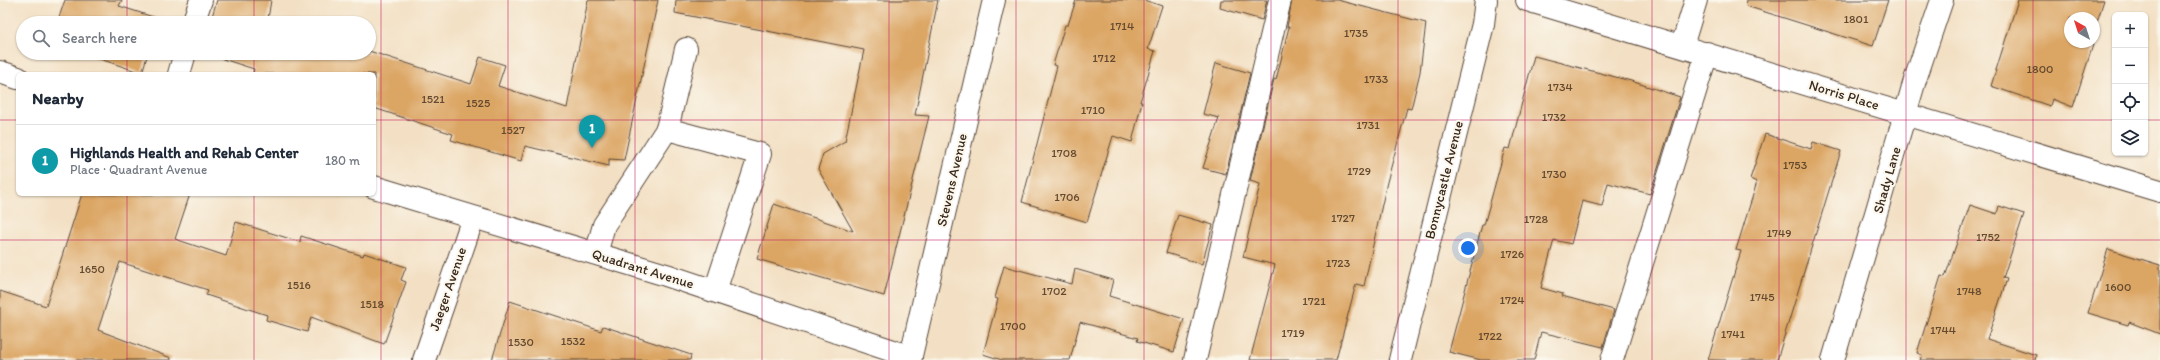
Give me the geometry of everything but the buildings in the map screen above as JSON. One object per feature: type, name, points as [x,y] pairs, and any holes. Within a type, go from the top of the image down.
[{"type":"street","points":[[195,16],[201,0]]},
{"type":"street","name":"Stevens Avenue","points":[[910,358],[994,0]]},
{"type":"street","points":[[1195,360],[1280,0]]},
{"type":"street","name":"Bonnycastle Avenue","points":[[1400,360],[1481,32],[1486,0]]},
{"type":"street","name":"Norris Place","points":[[1527,0],[1707,53],[2160,191]]},
{"type":"street","points":[[1682,46],[1696,0]]},
{"type":"street","name":"Shady Lane","points":[[1833,360],[1915,80],[1942,0]]},
{"type":"street","points":[[596,254],[604,225],[667,129],[686,49]]},
{"type":"street","points":[[1612,360],[1707,53]]},
{"type":"street","points":[[179,72],[183,60]]},
{"type":"street","points":[[0,72],[16,77]]},
{"type":"street","points":[[667,129],[760,154],[715,291]]},
{"type":"street","name":"Quadrant Avenue","points":[[376,188],[715,291],[910,358]]},
{"type":"street","name":"Jaeger Avenue","points":[[424,360],[473,218]]},
{"type":"place","name":"Highlands Health and Rehab Center","points":[[592,148]]}]
